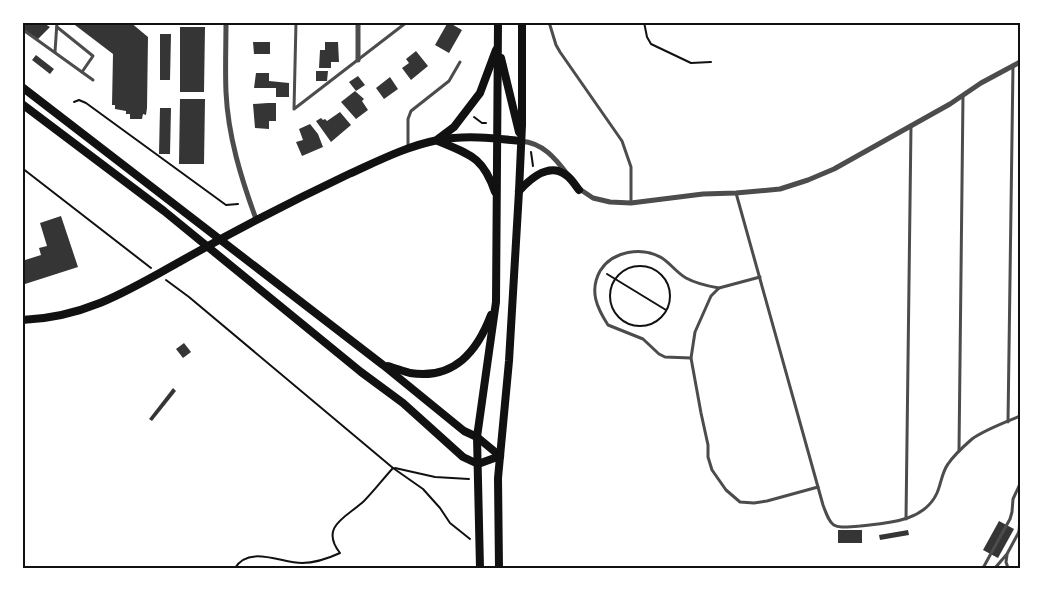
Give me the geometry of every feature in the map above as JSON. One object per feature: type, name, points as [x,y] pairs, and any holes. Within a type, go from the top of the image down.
[{"type":"main road","points":[[480,568],[478,438],[496,302],[498,22]]},
{"type":"main road","points":[[499,568],[500,456],[509,361],[519,191],[522,22]]},
{"type":"main road","points":[[436,141],[454,127],[480,93],[498,46]]},
{"type":"main road","points":[[498,46],[521,141]]},
{"type":"main road","points":[[22,86],[383,365],[464,431],[478,438],[500,456]]},
{"type":"main road","points":[[22,104],[164,210],[353,366],[403,403],[463,457],[478,464],[500,456]]},
{"type":"main road","points":[[22,320],[41,320],[85,309],[111,300],[256,219],[342,177],[408,148],[462,137],[521,141]]},
{"type":"main road","points":[[436,141],[476,158],[489,175],[497,198]]},
{"type":"main road","points":[[519,191],[530,179],[541,172],[555,170],[566,175],[579,190]]},
{"type":"main road","points":[[383,365],[410,373],[430,374],[450,369],[466,358],[472,351],[487,325],[496,302]]},
{"type":"street","points":[[226,22],[226,93],[230,126],[238,165],[256,219]]},
{"type":"street","points":[[358,22],[358,60]]},
{"type":"street","points":[[521,141],[530,142],[553,155],[579,190],[593,198],[610,202],[631,203],[704,194],[780,189],[808,180],[834,168],[911,126],[981,83],[1020,62]]},
{"type":"lane","points":[[54,52],[57,22]]},
{"type":"lane","points":[[296,22],[294,108],[407,22]]},
{"type":"lane","points":[[548,22],[560,52],[622,141],[631,167],[631,203]]},
{"type":"lane","points":[[57,27],[93,56],[82,72]]},
{"type":"lane","points":[[22,29],[93,80]]},
{"type":"lane","points":[[408,148],[408,119],[411,111],[450,81],[460,62]]},
{"type":"lane","points":[[1008,422],[1014,66]]},
{"type":"lane","points":[[959,452],[963,95]]},
{"type":"lane","points":[[906,520],[911,126]]},
{"type":"lane","points":[[736,193],[818,487],[830,522],[837,527],[883,524],[906,520],[923,510],[936,495],[947,465],[974,438],[1020,416]]},
{"type":"lane","points":[[691,358],[665,357],[643,339],[608,325],[594,299],[595,284],[601,270],[612,259],[628,252],[646,252],[662,258],[684,277],[701,285],[720,288],[760,277]]},
{"type":"lane","points":[[720,288],[711,296],[695,332],[691,358],[712,470],[726,490],[740,502],[754,503],[818,487]]},
{"type":"lane","points":[[983,568],[1010,519],[1013,499],[1020,484]]},
{"type":"lane","points":[[995,568],[1007,554],[1019,532],[1020,517]]},
{"type":"lane","points":[[1007,554],[1006,562],[1008,568]]},
{"type":"path","points":[[644,22],[647,37],[651,44],[691,63],[710,62]]},
{"type":"path","points":[[74,102],[79,100],[86,103],[226,204],[238,204]]},
{"type":"path","points":[[472,115],[482,123],[486,123]]},
{"type":"path","points":[[531,152],[533,166]]},
{"type":"path","points":[[22,168],[150,268]]},
{"type":"path","points":[[636,266],[646,266],[663,276],[668,284],[670,294],[666,310],[658,320],[640,326],[626,321],[615,312],[610,293],[616,280],[627,269],[636,266]]},
{"type":"path","points":[[601,270],[666,310]]},
{"type":"path","points":[[166,279],[393,468],[423,489],[450,523],[479,546]]},
{"type":"path","points":[[235,568],[242,561],[259,556],[301,563],[324,561],[340,553],[333,542],[334,526],[363,501],[393,468]]},
{"type":"building","points":[[22,22],[46,22],[45,24],[50,27],[38,39],[22,28]]},
{"type":"building","points":[[71,22],[130,22],[148,37],[147,108],[146,115],[143,114],[142,119],[130,119],[130,114],[126,114],[126,111],[115,109],[115,105],[112,105],[113,54]]},
{"type":"building","points":[[448,22],[462,30],[449,53],[435,45]]},
{"type":"building","points":[[180,27],[205,27],[204,92],[180,92]]},
{"type":"building","points":[[160,34],[171,34],[170,80],[160,80]]},
{"type":"building","points":[[253,42],[270,42],[270,54],[254,54]]},
{"type":"building","points":[[325,42],[338,42],[339,62],[331,62],[331,68],[319,68],[320,50],[325,50]]},
{"type":"building","points":[[416,51],[428,66],[411,80],[402,68],[409,63],[406,59]]},
{"type":"building","points":[[36,55],[54,69],[50,74],[32,60]]},
{"type":"building","points":[[316,71],[328,71],[327,81],[316,81]]},
{"type":"building","points":[[256,73],[269,73],[269,81],[289,83],[289,97],[276,97],[276,88],[254,88]]},
{"type":"building","points":[[358,76],[365,85],[356,91],[349,82]]},
{"type":"building","points":[[390,77],[398,89],[384,99],[376,88]]},
{"type":"building","points":[[355,91],[364,99],[362,101],[368,110],[356,119],[341,102]]},
{"type":"building","points":[[180,99],[205,99],[204,164],[179,164]]},
{"type":"building","points":[[276,103],[276,121],[269,121],[269,129],[255,128],[253,104]]},
{"type":"building","points":[[160,108],[171,108],[170,154],[159,154]]},
{"type":"building","points":[[340,112],[351,125],[331,142],[316,121],[321,118],[327,121]]},
{"type":"building","points":[[310,124],[318,134],[323,147],[302,156],[296,142],[303,140],[299,129]]},
{"type":"building","points":[[61,216],[78,267],[25,284],[22,275],[22,261],[41,255],[39,248],[47,246],[40,223]]},
{"type":"building","points":[[184,343],[191,352],[183,358],[176,349]]},
{"type":"building","points":[[173,388],[176,391],[152,421],[149,419]]},
{"type":"building","points":[[999,521],[1014,529],[998,558],[983,550]]},
{"type":"building","points":[[838,530],[862,530],[862,543],[838,543]]},
{"type":"building","points":[[908,530],[909,535],[880,540],[879,535]]}]
